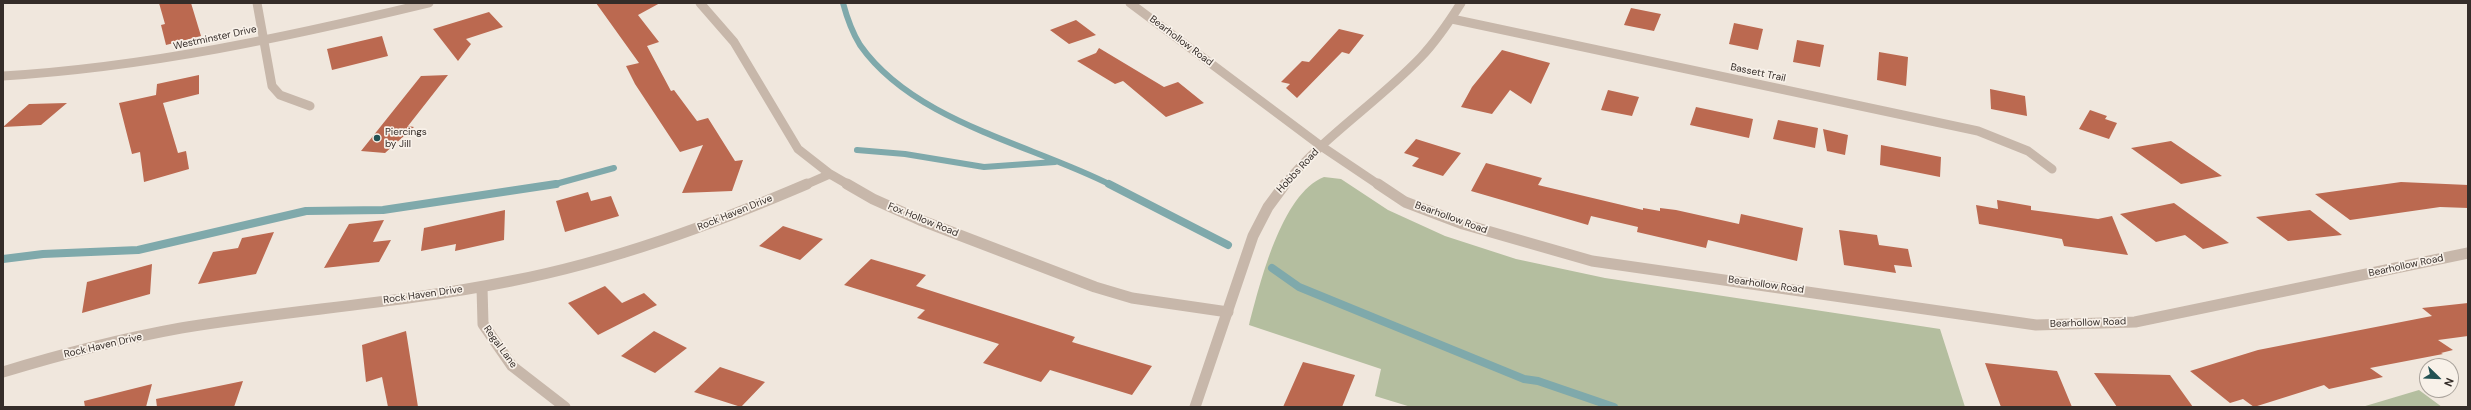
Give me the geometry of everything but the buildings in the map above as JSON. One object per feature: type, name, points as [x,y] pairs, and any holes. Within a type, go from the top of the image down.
[{"type":"street","points":[[257,3],[262,40],[272,86],[280,95],[310,106]]},
{"type":"street","name":"Westminster Drive","points":[[3,76],[129,65],[196,54],[429,3]]},
{"type":"street","name":"Fox Hollow Road","points":[[700,3],[734,42],[798,149],[830,174],[873,199],[920,220],[1095,287],[1132,298],[1228,312]]},
{"type":"street","name":"Bearhollow Road","points":[[1130,3],[1322,146],[1405,202],[1462,224],[1592,260],[2036,325],[2135,322],[2468,253]]},
{"type":"street","name":"Hobbs Road","points":[[1195,407],[1209,372],[1248,245],[1265,212],[1290,176],[1416,63],[1452,19],[1461,3]]},
{"type":"street","name":"Bassett Trail","points":[[1452,19],[1978,131],[2028,151],[2052,169]]},
{"type":"street","name":"Rock Haven Drive","points":[[3,372],[108,344],[184,329],[482,286],[553,273],[625,253],[688,232],[830,174]]},
{"type":"street","name":"Regal Lane","points":[[482,286],[482,324],[512,366],[565,407]]},
{"type":"green space","points":[[1324,177],[1341,179],[1388,210],[1445,236],[1516,259],[1605,278],[1940,329],[1965,407],[1411,407],[1375,396],[1381,369],[1249,325],[1266,265],[1284,220],[1296,202],[1309,187]]},
{"type":"green space","points":[[2419,390],[2419,398],[2430,398],[2442,407],[2362,407]]},
{"type":"waterway","points":[[843,3],[850,25],[860,45],[883,71],[911,94],[942,112],[976,128],[1079,170],[1110,185]]},
{"type":"waterway","points":[[857,150],[905,154],[984,167],[1055,162]]},
{"type":"waterway","points":[[555,184],[614,168]]},
{"type":"waterway","points":[[3,259],[43,254],[138,250],[306,211],[383,210],[555,184]]},
{"type":"waterway","points":[[1110,185],[1228,245]]},
{"type":"waterway","points":[[1272,268],[1299,287],[1524,379],[1538,381],[1614,407]]},
{"type":"place","name":"Piercings by Jill","points":[[377,138]]}]
